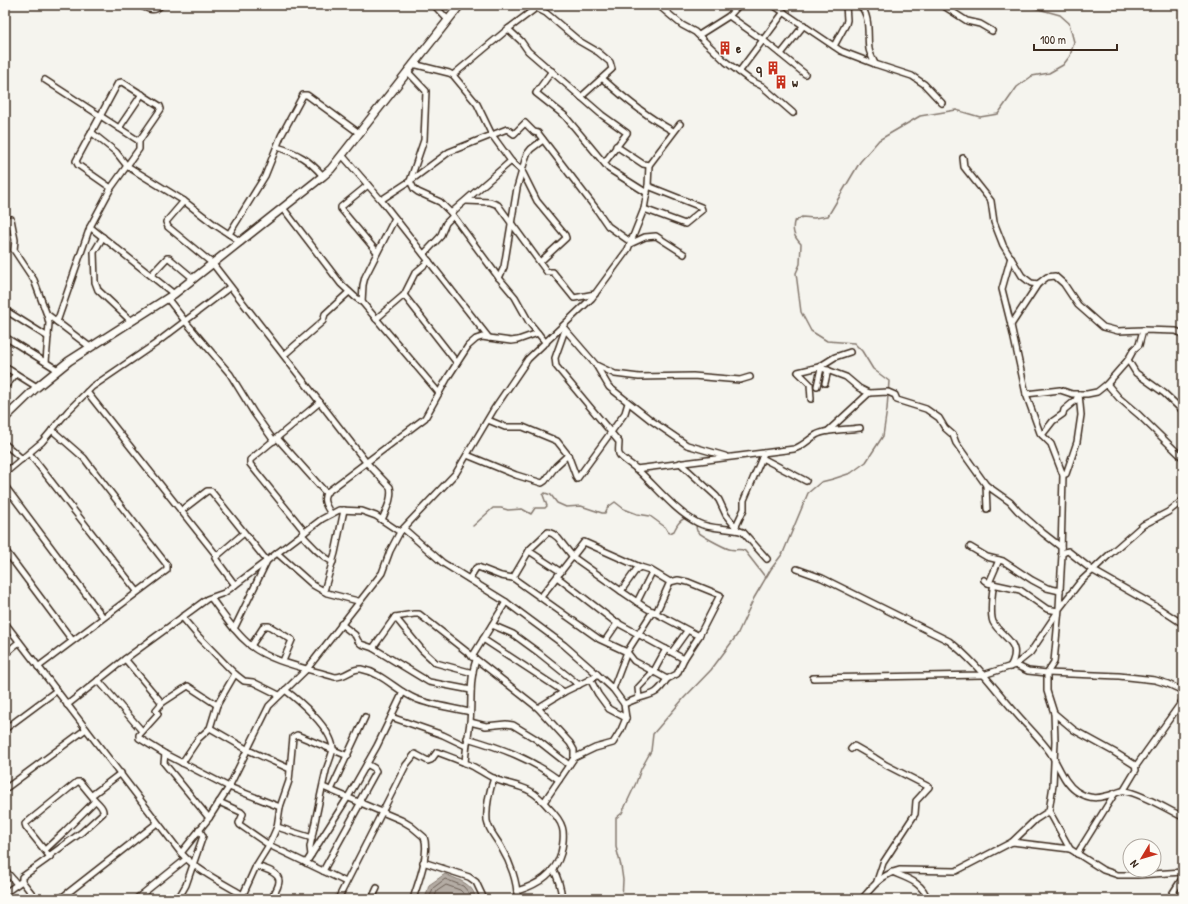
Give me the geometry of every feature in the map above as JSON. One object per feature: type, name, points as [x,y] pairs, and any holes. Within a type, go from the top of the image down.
[{"type":"street","points":[[139,5],[151,10],[156,9],[161,5]]},
{"type":"street","points":[[434,5],[447,21]]},
{"type":"street","points":[[5,418],[69,361],[174,294],[323,176],[359,134],[460,5]]},
{"type":"street","points":[[658,5],[682,25],[699,35],[719,56],[739,72],[762,86],[793,113]]},
{"type":"street","points":[[699,35],[729,16],[739,5]]},
{"type":"street","points":[[773,5],[848,55],[912,76],[924,84],[942,103]]},
{"type":"street","points":[[834,46],[846,24],[846,5]]},
{"type":"street","points":[[860,5],[865,10],[867,15],[869,47],[875,64]]},
{"type":"street","points":[[942,5],[966,21],[980,24],[992,31]]},
{"type":"street","points":[[453,76],[533,9],[539,8],[580,41],[598,52],[610,62],[612,69],[580,97]]},
{"type":"street","points":[[739,72],[784,12]]},
{"type":"street","points":[[729,16],[763,40],[805,74]]},
{"type":"street","points":[[781,54],[804,25]]},
{"type":"street","points":[[508,29],[521,41],[528,51],[580,97],[627,133],[605,162]]},
{"type":"street","points":[[413,64],[449,73],[453,76],[477,104],[492,135],[511,161],[522,171],[538,201],[566,236],[540,262]]},
{"type":"street","points":[[407,71],[425,89],[426,93],[424,140],[410,181],[414,189],[440,202],[452,214],[499,278],[515,297],[524,314],[546,342]]},
{"type":"street","points":[[552,71],[536,93],[565,116],[605,162],[609,169],[647,193]]},
{"type":"street","points":[[603,78],[638,109],[673,131]]},
{"type":"street","points":[[45,80],[139,141]]},
{"type":"street","points":[[56,322],[90,227],[111,188],[140,148],[139,141],[161,108],[124,83],[118,83],[76,161],[111,188]]},
{"type":"street","points":[[119,128],[142,94]]},
{"type":"street","points":[[229,234],[265,176],[285,129],[303,95],[306,95],[359,134]]},
{"type":"street","points":[[381,200],[410,181],[449,152],[507,129],[514,134],[525,123],[534,132],[538,133],[608,226],[632,242]]},
{"type":"street","points":[[181,854],[200,830],[229,787],[269,706],[307,668],[358,601],[382,573],[390,551],[402,530],[453,478],[488,420],[528,360],[546,342],[564,328],[595,294],[632,242],[644,209],[648,186],[649,165],[673,131],[680,124]]},
{"type":"street","points":[[91,132],[116,152],[127,166],[184,201],[240,242]]},
{"type":"street","points":[[499,278],[504,267],[517,188],[527,154],[543,140]]},
{"type":"street","points":[[616,146],[643,164],[649,165]]},
{"type":"street","points":[[277,147],[303,157],[323,176]]},
{"type":"street","points":[[342,155],[381,200],[489,338]]},
{"type":"street","points":[[963,158],[964,167],[991,201],[994,222],[1003,245],[1022,276],[1030,283],[1037,286]]},
{"type":"street","points":[[424,254],[440,237],[452,214],[511,161]]},
{"type":"street","points":[[368,185],[341,207],[341,209],[377,252]]},
{"type":"street","points":[[644,209],[685,224],[702,210],[701,207],[648,186]]},
{"type":"street","points":[[466,200],[495,203],[498,205],[546,272],[553,272],[574,298],[595,294]]},
{"type":"street","points":[[184,201],[166,222],[167,225],[213,264],[366,462],[390,487],[390,500],[382,520]]},
{"type":"street","points":[[283,208],[349,292],[362,302],[439,393]]},
{"type":"street","points":[[362,302],[365,277],[395,218]]},
{"type":"street","points":[[11,219],[15,240],[14,250],[34,280],[49,323],[46,362]]},
{"type":"street","points":[[90,227],[174,294]]},
{"type":"street","points":[[632,242],[646,237],[656,236],[684,254]]},
{"type":"street","points":[[103,237],[94,252],[96,286],[98,290],[131,321]]},
{"type":"street","points":[[1011,257],[1002,289],[1026,394],[1040,433],[1051,444],[1063,475],[1060,591],[1054,662],[1047,673],[1047,691],[1054,713],[1055,758],[1049,811],[1070,849],[1103,870],[1118,875],[1183,872]]},
{"type":"street","points":[[151,276],[167,258],[169,258],[194,278]]},
{"type":"street","points":[[376,319],[404,295],[415,273],[429,261]]},
{"type":"street","points":[[1011,325],[1037,286],[1047,277],[1055,276],[1064,284],[1078,305],[1103,327],[1118,331],[1176,331],[1183,334]]},
{"type":"street","points":[[5,473],[42,442],[87,392],[98,382],[155,344],[230,287]]},
{"type":"street","points":[[284,355],[323,321],[325,314],[349,292]]},
{"type":"street","points":[[404,295],[457,363]]},
{"type":"street","points":[[167,298],[230,374],[254,413],[276,440],[326,493]]},
{"type":"street","points":[[5,310],[48,337]]},
{"type":"street","points":[[47,315],[90,347]]},
{"type":"street","points":[[564,328],[596,365],[609,388],[628,403],[687,445],[728,457]]},
{"type":"street","points":[[564,328],[555,358],[556,366],[619,442],[619,454],[679,509],[697,522],[709,527],[737,528]]},
{"type":"street","points":[[1026,394],[1060,390],[1072,394],[1097,392],[1107,384],[1128,360],[1134,349],[1139,345],[1143,330]]},
{"type":"street","points":[[331,514],[325,504],[324,499],[326,493],[425,418],[457,363],[468,346],[476,339],[482,337],[511,341],[538,333]]},
{"type":"street","points":[[5,337],[58,370]]},
{"type":"street","points":[[811,399],[810,384],[798,372],[820,368],[836,357],[850,352]]},
{"type":"street","points":[[1128,360],[1136,373],[1164,393],[1183,411]]},
{"type":"street","points":[[596,365],[616,374],[639,377],[693,376],[740,380],[750,377]]},
{"type":"street","points":[[5,367],[37,388]]},
{"type":"street","points":[[820,368],[846,377],[869,394]]},
{"type":"street","points":[[817,386],[820,368]]},
{"type":"street","points":[[824,383],[828,370]]},
{"type":"street","points":[[5,387],[16,374]]},
{"type":"street","points":[[1107,384],[1119,398],[1139,415],[1183,458]]},
{"type":"street","points":[[87,392],[216,556],[215,558],[217,562],[235,585]]},
{"type":"street","points":[[827,432],[869,394],[888,392],[895,395],[897,400],[926,409],[939,418],[945,428],[953,435],[956,443],[986,486],[1010,502],[1018,511],[1061,547]]},
{"type":"street","points":[[1042,435],[1053,421],[1063,414],[1064,410],[1076,400],[1079,394]]},
{"type":"street","points":[[1063,475],[1066,474],[1078,442],[1081,415],[1079,394]]},
{"type":"street","points":[[320,402],[276,440],[252,458],[250,460],[250,464],[303,534],[321,554],[333,562]]},
{"type":"street","points":[[488,420],[505,427],[523,427],[554,440],[561,445],[568,455],[573,467],[575,478],[578,479],[625,413],[628,403]]},
{"type":"street","points":[[636,469],[794,449],[816,435],[827,432],[860,428]]},
{"type":"street","points":[[38,667],[166,570],[167,565],[84,458],[52,430]]},
{"type":"street","points":[[5,444],[22,459]]},
{"type":"street","points":[[737,528],[744,509],[744,500],[764,452]]},
{"type":"street","points":[[29,453],[137,591]]},
{"type":"street","points":[[467,455],[516,475],[542,482],[545,481],[559,462],[568,455]]},
{"type":"street","points":[[762,458],[806,481]]},
{"type":"street","points":[[680,463],[716,496],[726,515],[767,560]]},
{"type":"street","points":[[5,486],[103,617]]},
{"type":"street","points":[[986,486],[987,509]]},
{"type":"street","points":[[181,511],[207,491],[211,491],[266,561]]},
{"type":"street","points":[[813,678],[983,675],[1013,666],[1030,653],[1072,590],[1092,570],[1143,525],[1168,512],[1183,500]]},
{"type":"street","points":[[67,705],[126,658],[182,617],[207,599],[224,593],[331,514],[339,510],[366,512],[402,530],[438,560],[506,602],[564,645],[613,689],[624,704],[626,718],[613,743],[595,748],[574,758],[544,802]]},
{"type":"street","points":[[324,592],[333,562],[344,510]]},
{"type":"street","points":[[513,578],[529,551],[548,532],[558,538],[573,556],[621,591],[654,612],[687,631],[699,636]]},
{"type":"street","points":[[216,556],[244,533]]},
{"type":"street","points":[[541,597],[584,542],[652,572],[670,582],[678,580],[688,582],[720,595],[699,636],[684,658],[677,674],[667,679],[653,695],[639,698],[624,704]]},
{"type":"street","points":[[970,547],[987,557],[1003,561],[1047,588],[1060,591]]},
{"type":"street","points":[[5,550],[72,640]]},
{"type":"street","points":[[529,551],[561,572]]},
{"type":"street","points":[[1062,554],[1068,552],[1092,570],[1157,607],[1183,624]]},
{"type":"street","points":[[277,553],[313,585],[324,592],[358,601]]},
{"type":"street","points":[[999,560],[992,584],[991,596],[993,621],[1008,638],[1014,649],[1015,658],[1013,666]]},
{"type":"street","points":[[234,629],[266,561]]},
{"type":"street","points":[[469,579],[478,567],[501,576],[513,578],[605,642],[627,652],[634,661],[667,679]]},
{"type":"street","points":[[621,591],[636,570],[640,567]]},
{"type":"street","points":[[797,569],[822,578],[949,642],[973,663],[1055,758],[1065,778],[1074,789],[1096,798],[1124,790],[1147,799],[1183,817]]},
{"type":"street","points":[[637,602],[652,572]]},
{"type":"street","points":[[557,577],[618,622],[639,635],[684,658]]},
{"type":"street","points":[[984,580],[992,584],[1020,590],[1047,609],[1058,611]]},
{"type":"street","points":[[613,689],[627,652],[654,612],[670,582]]},
{"type":"street","points":[[211,598],[234,629],[251,646],[262,653],[335,677],[342,677],[356,669],[370,671],[416,699],[470,712]]},
{"type":"street","points":[[465,762],[470,722],[474,658],[482,639],[506,602]]},
{"type":"street","points":[[373,648],[395,617],[419,614],[538,708],[570,743],[574,750],[574,758]]},
{"type":"street","points":[[182,617],[198,636],[235,674],[244,681],[253,682],[279,696]]},
{"type":"street","points":[[395,617],[422,650],[436,663],[473,673]]},
{"type":"street","points":[[605,642],[618,622]]},
{"type":"street","points":[[5,623],[56,691],[121,773],[181,854],[193,864],[242,897],[276,827],[280,807],[288,786],[295,735],[348,756]]},
{"type":"street","points":[[341,624],[355,635],[361,644],[373,648],[429,682],[471,690]]},
{"type":"street","points":[[492,625],[513,634],[579,685]]},
{"type":"street","points":[[251,646],[264,626],[269,626],[292,640],[283,661]]},
{"type":"street","points":[[672,652],[687,631]]},
{"type":"street","points":[[482,639],[564,692]]},
{"type":"street","points":[[5,654],[20,642]]},
{"type":"street","points":[[639,698],[638,688],[654,671],[666,649]]},
{"type":"street","points":[[126,658],[162,703]]},
{"type":"street","points":[[1013,666],[1028,671],[1047,673],[1119,676],[1155,680],[1183,691]]},
{"type":"street","points":[[182,763],[198,739],[210,728],[217,705],[235,674]]},
{"type":"street","points":[[538,708],[564,692],[598,675]]},
{"type":"street","points":[[98,680],[142,732]]},
{"type":"street","points":[[590,680],[609,709],[626,718]]},
{"type":"street","points":[[217,705],[188,686],[162,703],[156,710],[158,714],[139,735],[139,738],[165,754],[229,787],[280,807]]},
{"type":"street","points":[[285,690],[304,705],[320,723],[327,733],[333,749],[328,762],[310,847],[311,855]]},
{"type":"street","points":[[5,729],[56,691]]},
{"type":"street","points":[[306,863],[367,764],[403,692]]},
{"type":"street","points":[[1124,790],[1136,770],[1136,766],[1183,700]]},
{"type":"street","points":[[1054,713],[1074,730],[1136,766]]},
{"type":"street","points":[[331,790],[365,717]]},
{"type":"street","points":[[391,717],[466,746]]},
{"type":"street","points":[[470,722],[486,726],[513,724],[532,736],[569,765]]},
{"type":"street","points":[[210,728],[248,750],[290,769]]},
{"type":"street","points":[[5,789],[86,729]]},
{"type":"street","points":[[467,738],[502,749],[530,761],[543,768],[559,780]]},
{"type":"street","points":[[851,749],[854,746],[886,766],[929,788],[916,801],[915,814],[883,863],[876,882]]},
{"type":"street","points":[[338,899],[406,764],[414,755],[417,754],[429,761],[437,752],[465,762],[494,778],[530,791],[544,802],[558,817],[564,831],[563,844],[559,858],[553,869],[542,881],[529,888],[517,891]]},
{"type":"street","points":[[165,754],[164,763],[208,818]]},
{"type":"street","points":[[323,871],[376,771],[367,764]]},
{"type":"street","points":[[45,850],[94,802],[93,798],[121,773]]},
{"type":"street","points":[[494,778],[488,797],[488,823],[495,838],[507,857],[517,891],[517,899]]},
{"type":"street","points":[[5,893],[19,883],[22,877],[49,858],[82,832],[103,813],[104,810],[100,804],[78,782],[25,824],[50,856]]},
{"type":"street","points":[[323,787],[401,820],[424,837],[425,849],[423,862],[413,899]]},
{"type":"street","points":[[1077,854],[1115,793]]},
{"type":"street","points":[[219,802],[241,812],[243,814],[239,823],[240,825],[269,844],[346,882]]},
{"type":"street","points":[[862,899],[876,882],[892,872],[900,870],[956,871],[1012,842],[1035,820],[1049,811]]},
{"type":"street","points":[[60,899],[157,823]]},
{"type":"street","points":[[276,827],[312,838]]},
{"type":"street","points":[[178,899],[186,885],[204,836],[200,830]]},
{"type":"street","points":[[1012,842],[1070,849]]},
{"type":"street","points":[[136,899],[186,859]]},
{"type":"street","points":[[423,862],[469,877],[476,882],[484,899]]},
{"type":"street","points":[[256,866],[275,874],[278,878],[279,881],[271,899]]},
{"type":"street","points":[[553,869],[559,879],[562,889],[562,899]]},
{"type":"street","points":[[5,870],[36,899]]},
{"type":"street","points":[[892,872],[913,880],[920,886],[927,899]]},
{"type":"street","points":[[1169,899],[1183,877]]},
{"type":"street","points":[[372,899],[377,888]]},
{"type":"water","points":[[445,874],[459,880],[471,888],[475,896],[473,899],[425,899],[429,885]]},
{"type":"waterway","points":[[622,899],[623,880],[616,847],[616,818],[622,813],[641,769],[651,751],[653,734],[684,698],[711,670],[737,635],[754,598],[771,569],[783,553],[808,493],[821,482],[851,473],[866,462],[883,436],[889,381],[873,369],[862,351],[854,343],[827,341],[811,331],[801,312],[796,273],[800,264],[801,244],[794,234],[794,222],[802,217],[814,218],[828,216],[860,162],[879,140],[920,116],[956,110],[980,117],[998,114],[1017,87],[1032,76],[1049,73],[1063,65],[1070,56],[1074,42],[1069,23],[1060,15],[1024,5]]},
{"type":"waterway","points":[[473,526],[493,508],[508,510],[522,509],[531,514],[535,508],[545,508],[547,506],[543,495],[545,493],[551,495],[557,503],[566,507],[581,506],[602,513],[605,513],[608,507],[615,502],[624,509],[637,514],[650,516],[665,527],[670,533],[674,531],[678,523],[685,518],[696,524],[697,531],[712,541],[729,549],[745,551],[766,578]]},
{"type":"place","name":"e","points":[[725,48]]},
{"type":"place","name":"q","points":[[773,68]]},
{"type":"place","name":"w","points":[[781,82]]}]
